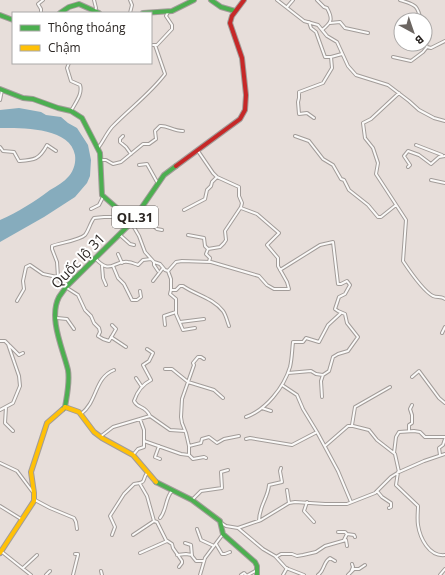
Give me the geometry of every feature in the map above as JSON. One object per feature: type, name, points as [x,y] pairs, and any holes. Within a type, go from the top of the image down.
[{"type":"main road","points":[[152,12],[174,11],[194,0]]},
{"type":"main road","points":[[211,0],[221,7],[237,9]]},
{"type":"main road","name":"Quốc lộ 31","points":[[65,407],[68,387],[68,371],[58,337],[56,318],[58,298],[66,287],[130,223],[157,182],[167,172],[238,122],[245,110],[246,95],[242,58],[230,24],[237,9],[244,0]]},
{"type":"main road","points":[[62,12],[76,4],[81,4],[97,12]]},
{"type":"main road","points":[[0,15],[12,20]]},
{"type":"main road","points":[[1,89],[23,98],[33,99],[71,111],[84,120],[98,148],[101,160],[101,194],[117,208],[130,223]]},
{"type":"main road","points":[[1,550],[34,500],[35,494],[30,474],[48,421],[60,414],[65,407],[81,414],[100,437],[132,455],[155,482],[192,500],[220,521],[223,534],[240,547],[255,562],[257,572]]},
{"type":"street","points":[[42,12],[38,4],[43,0]]},
{"type":"street","points":[[94,0],[97,12]]},
{"type":"street","points":[[130,0],[132,5],[130,12]]},
{"type":"street","points":[[277,0],[304,21],[318,25],[329,37],[337,42],[348,66],[356,75],[387,84],[419,110],[434,118],[445,121]]},
{"type":"street","points":[[287,7],[292,0]]},
{"type":"street","points":[[317,0],[327,8],[330,13],[330,24]]},
{"type":"street","points":[[400,0],[415,5],[419,12]]},
{"type":"street","points":[[87,12],[88,7]]},
{"type":"street","points":[[98,148],[112,127],[156,85],[165,74],[155,45],[162,41],[172,29],[172,25],[166,16],[169,11]]},
{"type":"street","points":[[309,22],[311,28],[316,32],[325,57],[342,54]]},
{"type":"street","points":[[322,30],[330,24],[340,22],[345,28],[368,33]]},
{"type":"street","points":[[433,48],[445,41]]},
{"type":"street","points":[[393,57],[411,61],[423,52]]},
{"type":"street","points":[[314,118],[307,113],[299,114],[299,92],[321,85],[325,82],[332,68],[331,57]]},
{"type":"street","points":[[69,64],[67,68],[71,81],[80,85],[81,88],[79,97],[71,111]]},
{"type":"street","points":[[0,100],[1,89]]},
{"type":"street","points":[[399,93],[371,118],[364,122],[365,138],[373,148],[378,163],[376,174],[406,220],[403,261],[427,291],[433,296],[442,297],[445,299]]},
{"type":"street","points":[[101,160],[106,160],[112,164],[123,161],[142,144],[149,144],[156,139],[155,130],[158,126],[162,125],[171,129],[183,131]]},
{"type":"street","points":[[123,136],[120,139],[120,142],[131,154]]},
{"type":"street","points":[[295,136],[310,141],[322,158],[333,165],[349,190],[368,204],[378,217],[396,205]]},
{"type":"street","points":[[416,144],[444,156]]},
{"type":"street","points":[[0,147],[3,151],[13,152],[19,161],[37,158],[42,154],[47,145],[56,151]]},
{"type":"street","points":[[197,150],[210,170],[217,177],[239,187],[239,196],[242,203],[241,208],[225,231],[226,240],[224,243],[220,246],[208,249]]},
{"type":"street","points":[[408,167],[409,165],[404,156],[408,151],[424,158],[431,164],[439,157],[444,156]]},
{"type":"street","points":[[139,165],[147,164],[157,182]]},
{"type":"street","points":[[184,210],[205,199],[207,190],[217,177]]},
{"type":"street","points":[[431,180],[445,184]]},
{"type":"street","points":[[91,209],[99,205],[103,197]]},
{"type":"street","points":[[168,271],[176,262],[210,262],[259,276],[267,286],[274,290],[289,289],[290,287],[277,264],[278,258],[267,245],[279,233],[257,214],[241,208]]},
{"type":"street","points":[[138,213],[157,229],[162,230]]},
{"type":"street","points":[[112,325],[116,328],[108,342],[99,337],[99,328],[85,310],[78,295],[66,287],[58,277],[57,262],[52,251],[52,246],[70,240],[80,239],[86,234],[94,218],[105,216],[124,217]]},
{"type":"street","points":[[130,223],[139,236],[145,252],[154,262],[160,264],[168,271],[171,279],[170,295],[176,300],[176,312],[184,331],[195,328]]},
{"type":"street","points":[[119,234],[130,244],[134,245]]},
{"type":"street","points":[[188,235],[204,238],[205,246],[208,249]]},
{"type":"street","points":[[280,270],[320,245],[333,242],[338,284],[347,280],[350,285],[345,294],[340,296],[336,304],[336,309],[345,314],[347,323],[358,338],[348,351],[333,357],[329,371],[323,375],[321,381],[322,397]]},
{"type":"street","points":[[208,249],[206,254],[210,258],[210,262]]},
{"type":"street","points":[[118,254],[122,263]]},
{"type":"street","points":[[95,258],[102,266],[102,278],[106,285]]},
{"type":"street","points":[[102,266],[113,266],[129,262],[138,265],[143,260],[151,259]]},
{"type":"street","points":[[154,262],[154,265],[158,271]]},
{"type":"street","points":[[16,301],[24,288],[23,280],[26,267],[32,265],[40,273],[46,276],[58,277]]},
{"type":"street","points":[[113,266],[118,278],[124,284],[133,301],[141,296],[140,291]]},
{"type":"street","points":[[153,281],[163,268]]},
{"type":"street","points":[[171,290],[176,290],[182,286],[215,302],[224,312],[229,326]]},
{"type":"street","points":[[165,325],[164,316],[176,312]]},
{"type":"street","points":[[246,417],[262,408],[282,385],[288,373],[292,358],[293,342],[303,342],[306,338],[319,342],[328,325],[341,313]]},
{"type":"street","points":[[56,318],[68,320],[74,329]]},
{"type":"street","points":[[180,322],[204,319]]},
{"type":"street","points":[[442,333],[445,327]]},
{"type":"street","points":[[111,338],[126,346]]},
{"type":"street","points":[[0,341],[6,341],[20,355],[23,353]]},
{"type":"street","points":[[0,410],[14,402],[20,384],[19,376],[9,345]]},
{"type":"street","points":[[147,349],[153,353],[149,360],[143,365],[151,380],[145,383],[136,395],[135,402],[137,406],[146,409],[150,416],[170,430],[185,431]]},
{"type":"street","points":[[189,455],[189,446],[181,420],[182,399],[195,359],[201,357],[204,359]]},
{"type":"street","points":[[165,369],[172,369],[188,382],[214,390],[222,398]]},
{"type":"street","points":[[81,414],[91,404],[100,381],[114,370]]},
{"type":"street","points":[[288,373],[311,371],[323,375]]},
{"type":"street","points":[[412,377],[419,371],[445,404]]},
{"type":"street","points":[[136,378],[142,387]]},
{"type":"street","points":[[282,385],[297,395],[303,409],[325,446],[351,502]]},
{"type":"street","points":[[352,425],[356,406],[390,387]]},
{"type":"street","points":[[409,431],[409,425],[412,423],[410,409],[412,405]]},
{"type":"street","points":[[6,407],[5,423],[13,431]]},
{"type":"street","points":[[262,408],[271,411]]},
{"type":"street","points":[[100,437],[113,427],[150,416]]},
{"type":"street","points":[[132,455],[138,449],[144,448],[144,430],[140,419]]},
{"type":"street","points":[[325,446],[345,428],[352,425],[370,431],[377,440],[394,453]]},
{"type":"street","points":[[440,455],[439,448],[443,445],[445,438],[425,437],[420,432],[409,431],[399,432],[397,434],[394,453],[398,472],[396,485],[418,506],[418,524],[424,541],[432,552],[445,555]]},
{"type":"street","points":[[246,439],[250,438],[291,446],[317,432]]},
{"type":"street","points":[[189,446],[201,443],[202,439],[205,438],[209,438],[217,443],[224,439],[239,436]]},
{"type":"street","points":[[144,441],[189,455],[193,459],[206,458]]},
{"type":"street","points":[[159,446],[155,458],[160,459]]},
{"type":"street","points":[[220,521],[226,526],[238,528],[259,521],[289,503],[307,502],[345,504],[372,495],[390,477],[398,472],[445,454]]},
{"type":"street","points":[[0,463],[18,472],[24,482],[35,494]]},
{"type":"street","points":[[259,521],[260,508],[269,490],[269,485],[282,482],[280,471],[281,468]]},
{"type":"street","points":[[192,500],[201,491],[222,488],[221,472],[228,470]]},
{"type":"street","points":[[112,535],[115,527],[110,516],[129,489],[135,484],[140,484],[145,480],[147,473]]},
{"type":"street","points":[[140,484],[147,496],[154,521],[157,522],[167,541],[172,544],[182,562],[179,566]]},
{"type":"street","points":[[160,518],[166,507],[168,496],[173,490]]},
{"type":"street","points":[[287,490],[289,503]]},
{"type":"street","points":[[377,491],[382,497],[391,502],[392,507],[389,508]]},
{"type":"street","points":[[34,500],[74,518],[77,529]]},
{"type":"street","points":[[307,502],[304,511],[314,522]]},
{"type":"street","points":[[0,506],[22,520]]},
{"type":"street","points":[[134,535],[154,521]]},
{"type":"street","points":[[238,528],[276,557],[287,568],[304,575]]},
{"type":"street","points":[[197,530],[201,540],[214,546]]},
{"type":"street","points":[[338,532],[346,532],[346,534],[354,535],[355,537]]},
{"type":"street","points":[[200,575],[204,561],[223,534]]},
{"type":"street","points":[[344,540],[346,534]]},
{"type":"street","points":[[276,557],[281,554],[292,554],[297,556],[316,552],[325,546],[344,540]]},
{"type":"street","points":[[344,540],[346,540],[347,546]]},
{"type":"street","points":[[140,553],[167,541]]},
{"type":"street","points":[[185,543],[191,545],[192,555],[196,561],[204,561]]},
{"type":"street","points":[[216,544],[222,554],[230,552]]},
{"type":"street","points":[[1,550],[32,575]]},
{"type":"street","points":[[73,575],[78,555],[75,554]]},
{"type":"street","points":[[23,568],[38,555]]},
{"type":"street","points":[[177,555],[192,555]]},
{"type":"street","points":[[318,575],[322,572],[325,562],[328,559],[330,558],[335,561]]},
{"type":"street","points":[[351,572],[353,567],[352,564]]},
{"type":"street","points":[[348,575],[354,569],[358,569],[365,565]]},
{"type":"street","points":[[283,575],[287,568]]},
{"type":"street","points":[[440,575],[445,569]]},
{"type":"street","points":[[46,575],[50,571]]},
{"type":"street","points":[[101,571],[102,575]]},
{"type":"street","points":[[241,575],[244,573],[247,575],[257,572]]},
{"type":"water","points":[[19,108],[61,117],[77,128],[88,145],[91,160],[90,176],[87,183],[75,197],[44,217],[0,242],[0,220],[38,199],[63,182],[71,174],[75,163],[75,155],[71,146],[64,139],[55,134],[32,129],[0,128],[0,110]]},
{"type":"traffic: fast","points":[[152,12],[172,11],[194,0]]},
{"type":"traffic: fast","points":[[211,0],[221,7],[235,11]]},
{"type":"traffic: fast","points":[[62,12],[69,7],[79,4],[97,12]]},
{"type":"traffic: fast","points":[[0,15],[12,20]]},
{"type":"traffic: fast","points":[[0,89],[23,98],[33,99],[71,111],[82,118],[100,153],[102,195],[118,209],[130,224]]},
{"type":"traffic: fast","points":[[63,409],[65,407],[69,375],[56,324],[55,314],[59,297],[66,287],[131,223],[164,175],[176,166]]},
{"type":"traffic: fast","points":[[156,482],[192,500],[220,521],[223,534],[255,562],[257,566],[257,575]]},
{"type":"traffic: slow","points":[[65,407],[79,412],[94,432],[133,455],[156,482]]},
{"type":"traffic: slow","points":[[0,553],[34,501],[31,472],[47,423],[63,409]]},
{"type":"traffic: jam","points":[[176,166],[240,119],[245,110],[246,95],[242,58],[230,23],[232,16],[244,0]]}]
